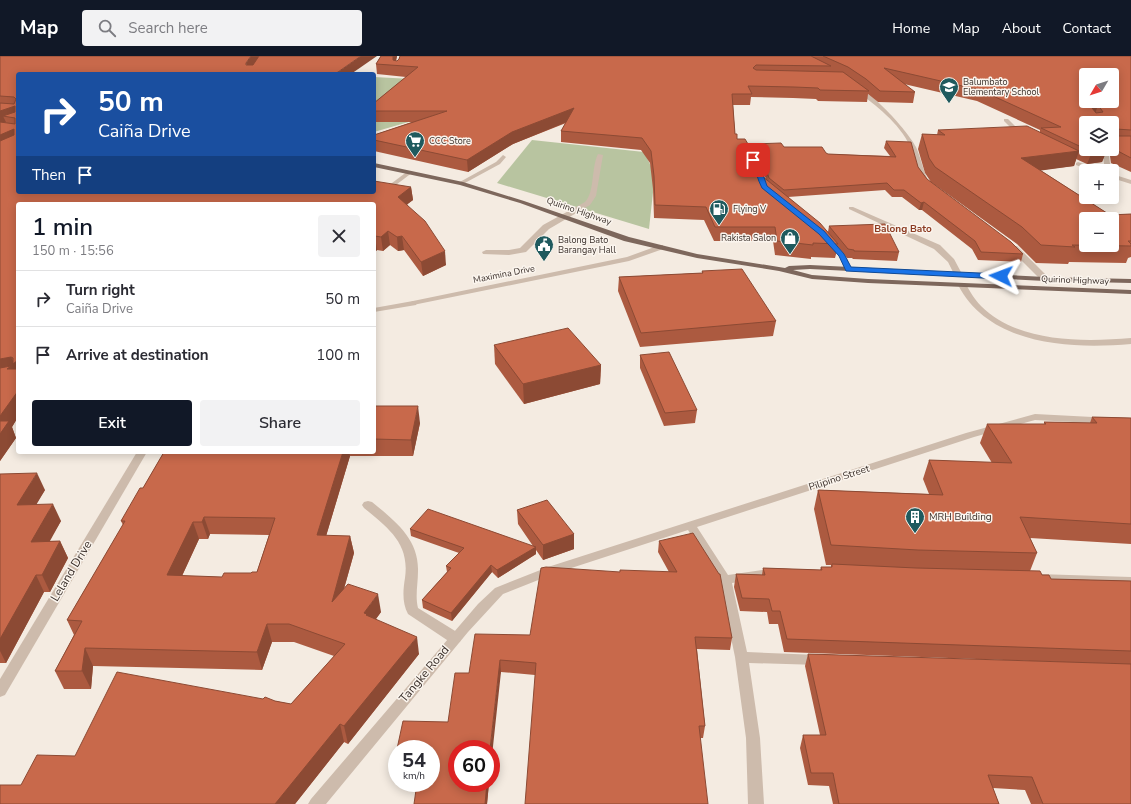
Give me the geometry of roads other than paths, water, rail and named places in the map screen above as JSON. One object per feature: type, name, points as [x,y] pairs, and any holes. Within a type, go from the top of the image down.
[{"type":"main road","name":"Quirino Highway","points":[[376,165],[461,184],[563,216],[628,239],[697,256],[779,269],[812,277],[868,282],[1131,292]]},
{"type":"main road","name":"Quirino Highway","points":[[779,269],[810,267],[1045,279],[1131,281]]},
{"type":"street","points":[[849,84],[861,92],[904,130],[913,146],[921,174],[928,184],[934,189]]},
{"type":"street","points":[[1006,120],[1018,132],[1028,139]]},
{"type":"street","points":[[486,252],[522,250],[528,247],[537,234],[563,216],[582,207],[591,200],[594,192],[596,164],[600,155]]},
{"type":"street","points":[[461,184],[498,163],[503,157]]},
{"type":"street","points":[[386,190],[410,172]]},
{"type":"street","points":[[1119,178],[1131,182]]},
{"type":"street","points":[[851,208],[937,247],[951,262],[958,274]]},
{"type":"street","points":[[821,233],[842,255],[848,269]]},
{"type":"street","points":[[1007,242],[1045,279]]},
{"type":"street","name":"Maximina Drive","points":[[376,310],[629,259],[660,247]]},
{"type":"street","points":[[962,285],[972,302],[986,315],[1005,326],[1027,335],[1078,342],[1131,341]]},
{"type":"street","name":"Pilipino Street","points":[[552,570],[970,435],[1035,417],[1131,422]]},
{"type":"street","name":"Leland Drive","points":[[0,691],[141,454]]},
{"type":"street","points":[[368,505],[397,530],[409,546],[412,561],[408,598],[412,611],[455,638]]},
{"type":"street","points":[[691,526],[725,580],[742,657],[752,738],[756,804]]},
{"type":"street","name":"Tangke Road","points":[[316,804],[482,607],[499,591],[552,570]]},
{"type":"street","points":[[725,580],[768,572],[790,571]]},
{"type":"street","points":[[1029,578],[1131,581]]},
{"type":"street","points":[[742,657],[836,660]]},
{"type":"place","name":"Balumbato Elementary School","points":[[949,104]]},
{"type":"place","name":"CCC Store","points":[[415,158]]},
{"type":"place","name":"Flying V","points":[[719,226]]},
{"type":"place","name":"Rakista Salon","points":[[790,255]]},
{"type":"place","name":"Balong Bato Barangay Hall","points":[[544,262]]},
{"type":"place","name":"MRH Building","points":[[915,534]]},
{"type":"district","name":"Balong Bato","points":[[903,229]]}]
